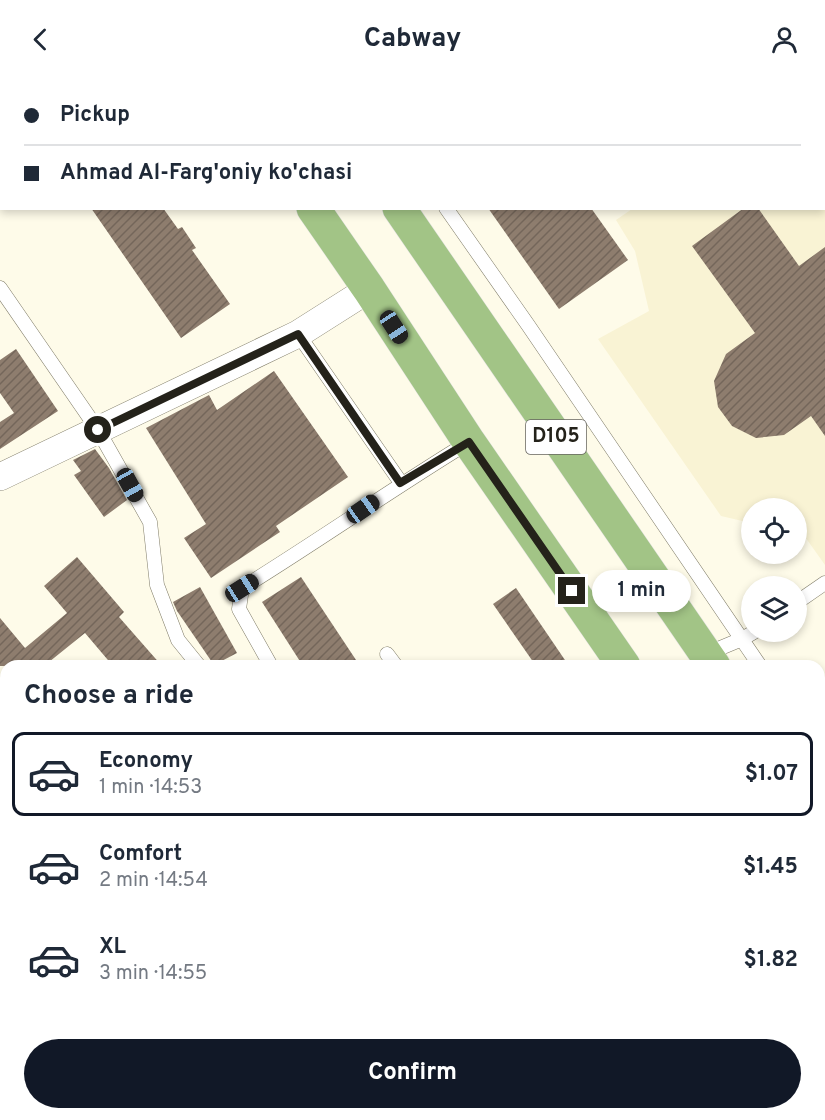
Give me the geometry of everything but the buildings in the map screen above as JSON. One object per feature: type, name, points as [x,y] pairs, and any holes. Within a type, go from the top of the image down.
[{"type":"highway","points":[[314,210],[469,442],[620,660]]},
{"type":"highway","name":"D105","points":[[400,210],[710,660]]},
{"type":"street","points":[[0,477],[298,334],[369,289]]},
{"type":"lane","points":[[447,210],[741,625]]},
{"type":"lane","points":[[0,288],[98,430],[150,522],[157,585],[178,640],[194,660]]},
{"type":"lane","points":[[298,334],[400,483]]},
{"type":"lane","points":[[267,660],[239,609],[242,588],[306,548],[400,483],[469,442]]},
{"type":"lane","points":[[807,595],[825,583]]},
{"type":"lane","points":[[710,660],[741,640]]},
{"type":"lane","points":[[751,642],[758,660]]},
{"type":"lane","points":[[387,654],[392,660]]},
{"type":"shaded area","points":[[631,210],[825,210],[825,565],[807,540],[807,498],[741,498],[741,521],[721,516],[598,339],[649,311],[635,251],[616,220]]},
{"type":"route","points":[[98,430],[223,372],[298,334],[400,483],[469,442],[572,591]]}]
